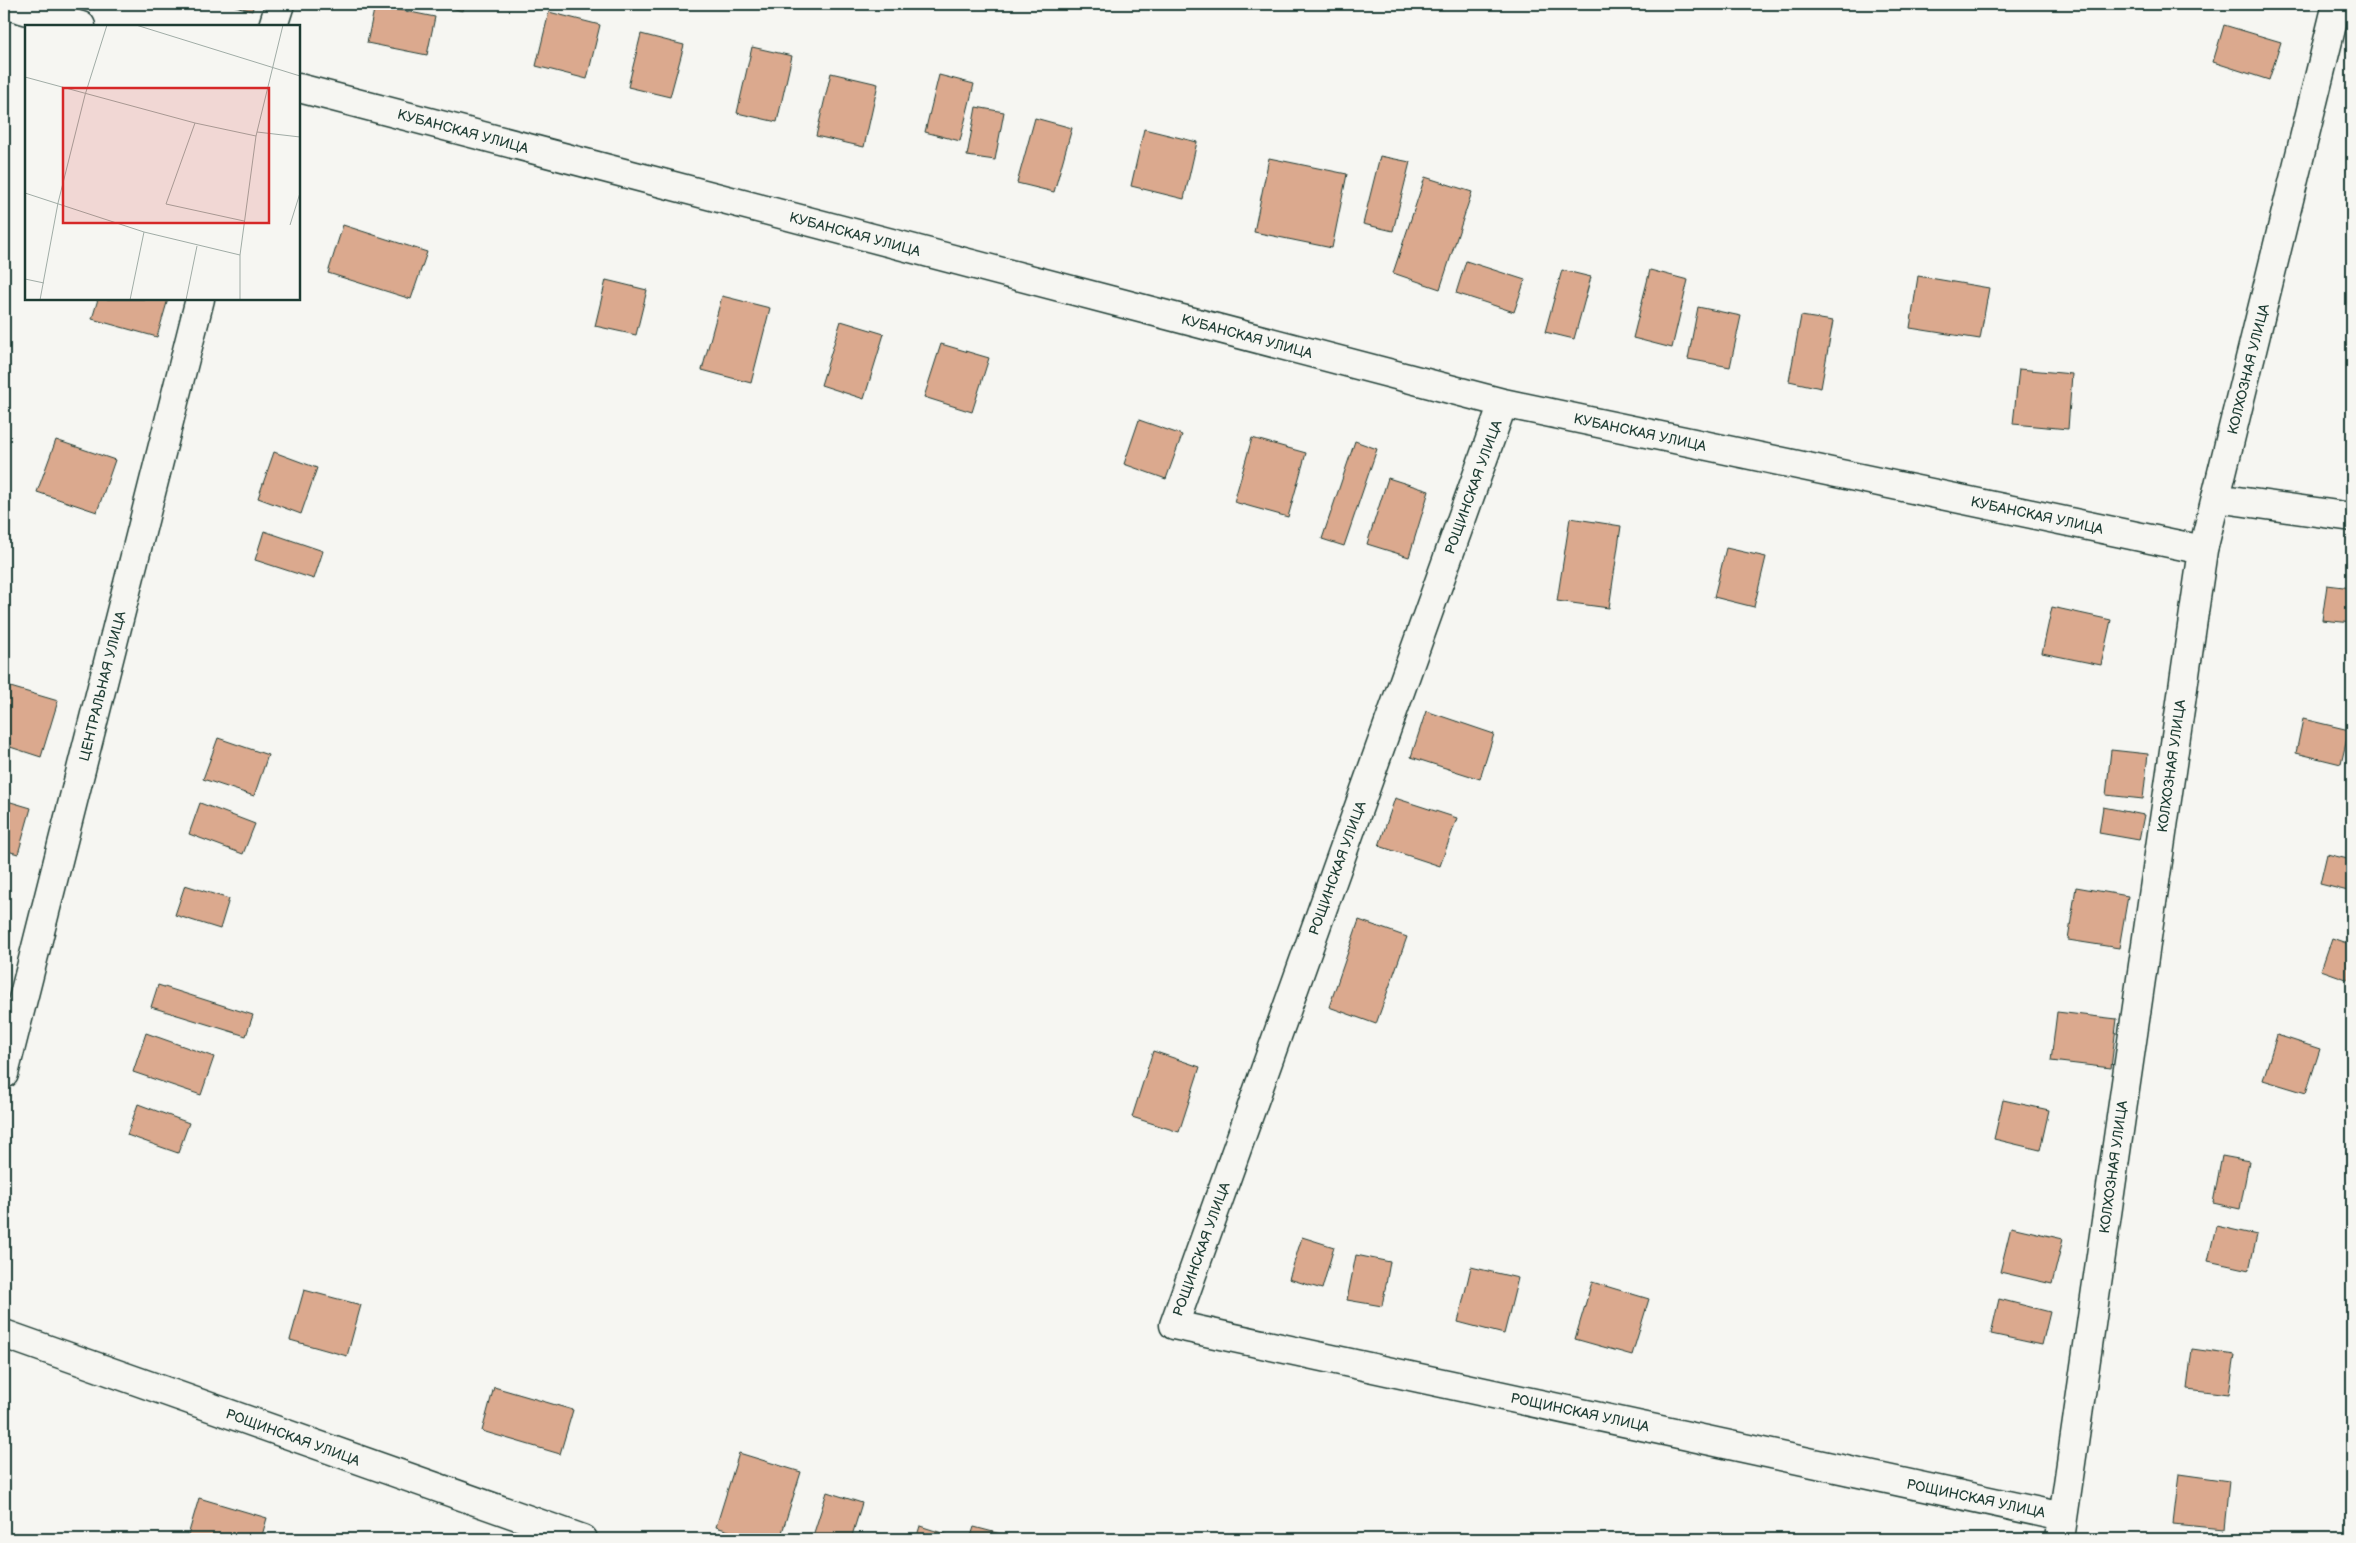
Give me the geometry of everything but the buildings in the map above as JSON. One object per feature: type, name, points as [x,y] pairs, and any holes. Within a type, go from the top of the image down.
[{"type":"street","points":[[4,4],[78,25]]},
{"type":"street","points":[[273,25],[280,4]]},
{"type":"street","name":"КОЛХОЗНАЯ УЛИЦА","points":[[2061,1528],[2203,550],[2337,4]]},
{"type":"street","name":"КУБАНСКАЯ УЛИЦА","points":[[300,88],[1503,403],[2203,550]]},
{"type":"street","name":"ЦЕНТРАЛЬНАЯ УЛИЦА","points":[[4,1074],[200,300]]},
{"type":"street","name":"РОЩИНСКАЯ УЛИЦА","points":[[1503,403],[1174,1325],[2061,1528]]},
{"type":"street","points":[[2216,498],[2352,517]]},
{"type":"street","name":"РОЩИНСКАЯ УЛИЦА","points":[[4,1334],[583,1539]]}]
